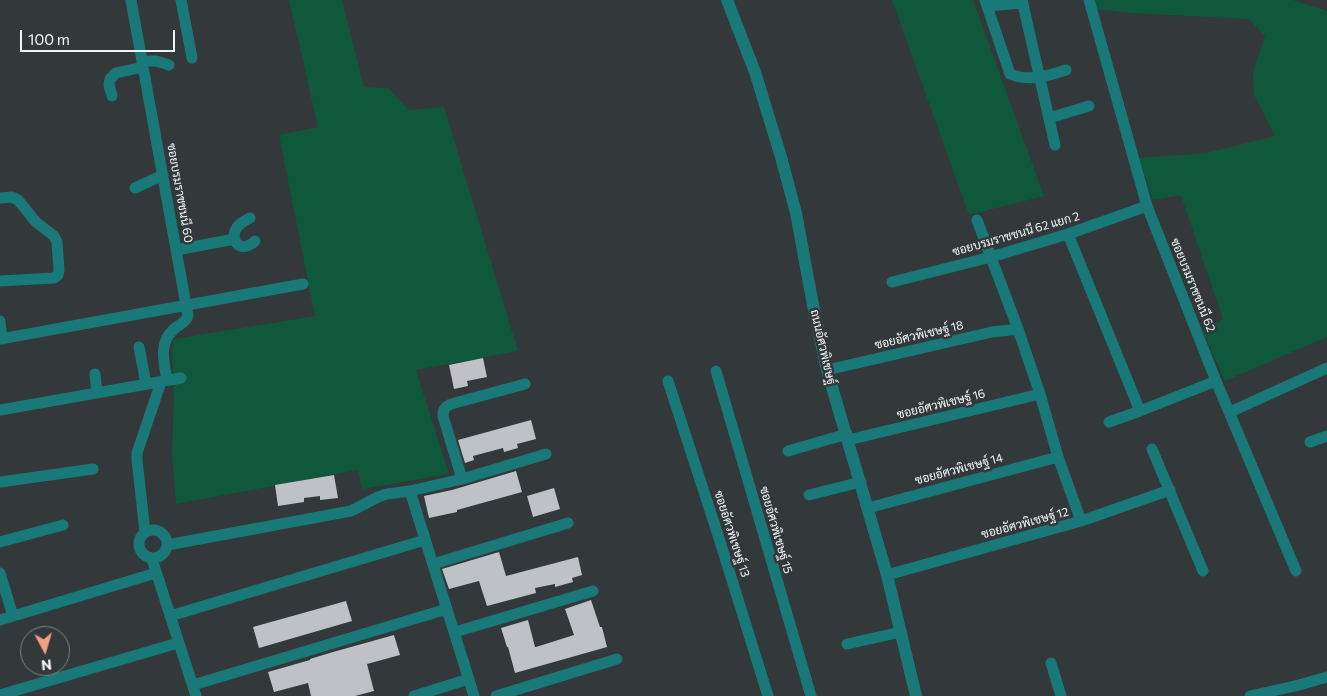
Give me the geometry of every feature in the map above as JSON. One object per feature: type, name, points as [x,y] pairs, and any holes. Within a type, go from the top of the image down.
[{"type":"street","name":"ซอยบรมราชชนนี 60","points":[[131,0],[186,306]]},
{"type":"street","points":[[181,0],[192,58]]},
{"type":"street","name":"ถนนอัศวพิเชษฐ์","points":[[727,0],[755,72],[781,157],[796,213],[827,370],[887,575],[916,696]]},
{"type":"street","name":"ซอยบรมราชชนนี 62","points":[[1089,0],[1147,206],[1216,381],[1296,571]]},
{"type":"street","points":[[1055,145],[1040,78],[1022,1],[986,3],[1010,74],[1016,77],[1040,78],[1066,70]]},
{"type":"street","points":[[112,96],[109,85],[110,79],[116,73],[143,64],[156,62],[169,65]]},
{"type":"street","points":[[1049,118],[1089,106]]},
{"type":"street","points":[[135,188],[163,175]]},
{"type":"street","points":[[0,198],[12,197],[18,200],[36,222],[54,236],[59,270],[58,275],[54,278],[0,281]]},
{"type":"street","name":"ซอยบรมราชชนนี 62 แยก 2","points":[[892,282],[991,257],[1068,234],[1147,206]]},
{"type":"street","points":[[250,218],[240,223],[236,228],[234,239],[241,247],[251,245],[256,241]]},
{"type":"street","points":[[977,220],[1018,329],[1040,394],[1058,457],[1081,522]]},
{"type":"street","points":[[1068,234],[1140,411]]},
{"type":"street","points":[[176,250],[234,239]]},
{"type":"street","points":[[0,321],[1,339],[303,284]]},
{"type":"street","points":[[145,532],[154,530],[162,534],[167,541],[166,550],[160,556],[152,558],[144,555],[139,548],[140,539],[145,532],[137,453],[164,381],[164,343],[172,330],[186,322],[188,316],[186,306]]},
{"type":"street","name":"ซอยอัศวพิเชษฐ์ 18","points":[[827,370],[992,332],[1018,329]]},
{"type":"street","points":[[139,347],[146,384]]},
{"type":"street","points":[[1230,412],[1327,368]]},
{"type":"street","name":"ซอยอัศวพิเชษฐ์ 15","points":[[716,370],[811,696]]},
{"type":"street","points":[[95,374],[97,393]]},
{"type":"street","points":[[0,410],[182,378]]},
{"type":"street","name":"ซอยอัศวพิเชษฐ์ 13","points":[[668,381],[768,696]]},
{"type":"street","points":[[1109,422],[1216,381]]},
{"type":"street","points":[[462,479],[442,416],[443,410],[451,404],[525,384]]},
{"type":"street","name":"ซอยอัศวพิเชษฐ์ 16","points":[[788,451],[1040,394]]},
{"type":"street","points":[[1310,442],[1327,436]]},
{"type":"street","points":[[1152,449],[1203,570]]},
{"type":"street","points":[[167,545],[339,514],[359,508],[387,494],[410,491],[462,479],[546,454]]},
{"type":"street","name":"ซอยอัศวพิเชษฐ์ 14","points":[[868,508],[1058,457]]},
{"type":"street","points":[[0,482],[93,468]]},
{"type":"street","points":[[809,495],[861,482]]},
{"type":"street","name":"ซอยอัศวพิเชษฐ์ 12","points":[[887,575],[1081,522],[1170,490]]},
{"type":"street","points":[[410,491],[474,696]]},
{"type":"street","points":[[433,564],[568,523]]},
{"type":"street","points":[[0,542],[63,525]]},
{"type":"street","points":[[170,616],[425,540]]},
{"type":"street","points":[[152,558],[194,690],[447,609]]},
{"type":"street","points":[[0,573],[13,616]]},
{"type":"street","points":[[0,620],[156,573]]},
{"type":"street","points":[[455,632],[592,591]]},
{"type":"street","points":[[847,644],[901,632]]},
{"type":"street","points":[[0,696],[178,643]]},
{"type":"street","points":[[496,696],[616,659]]},
{"type":"street","points":[[1051,663],[1061,696]]},
{"type":"street","points":[[1250,696],[1327,677]]},
{"type":"street","points":[[414,696],[469,680]]},
{"type":"green space","points":[[289,0],[342,0],[364,87],[388,88],[409,110],[444,107],[518,351],[416,370],[449,474],[362,489],[358,470],[176,504],[172,453],[174,397],[172,348],[174,339],[315,316],[279,135],[318,127]]},
{"type":"green space","points":[[892,0],[973,0],[1044,196],[969,215]]},
{"type":"green space","points":[[1094,0],[1293,0],[1327,11],[1327,337],[1225,381],[1203,332],[1223,319],[1181,195],[1153,200],[1139,158],[1207,153],[1275,136],[1254,95],[1253,72],[1265,36],[1249,19],[1131,13],[1096,9]]},
{"type":"building","points":[[483,358],[487,377],[467,381],[468,386],[454,389],[449,365]]},
{"type":"building","points":[[531,420],[536,439],[517,444],[518,448],[504,452],[503,448],[473,456],[474,460],[465,463],[458,440]]},
{"type":"building","points":[[516,471],[522,492],[457,510],[457,512],[429,518],[424,496],[452,490]]},
{"type":"building","points":[[334,475],[338,498],[320,500],[320,496],[304,498],[304,502],[278,506],[275,485]]},
{"type":"building","points":[[554,488],[560,509],[533,517],[527,496]]},
{"type":"building","points":[[499,552],[506,576],[578,557],[582,575],[572,578],[573,582],[555,587],[555,584],[535,588],[536,593],[487,606],[479,581],[449,589],[442,569]]},
{"type":"building","points":[[591,600],[600,627],[602,627],[607,647],[515,673],[501,628],[528,620],[536,647],[574,635],[565,609]]},
{"type":"building","points":[[346,601],[352,621],[259,648],[253,627]]},
{"type":"building","points":[[394,635],[400,655],[367,664],[374,691],[355,696],[311,696],[308,683],[274,692],[268,672]]}]
